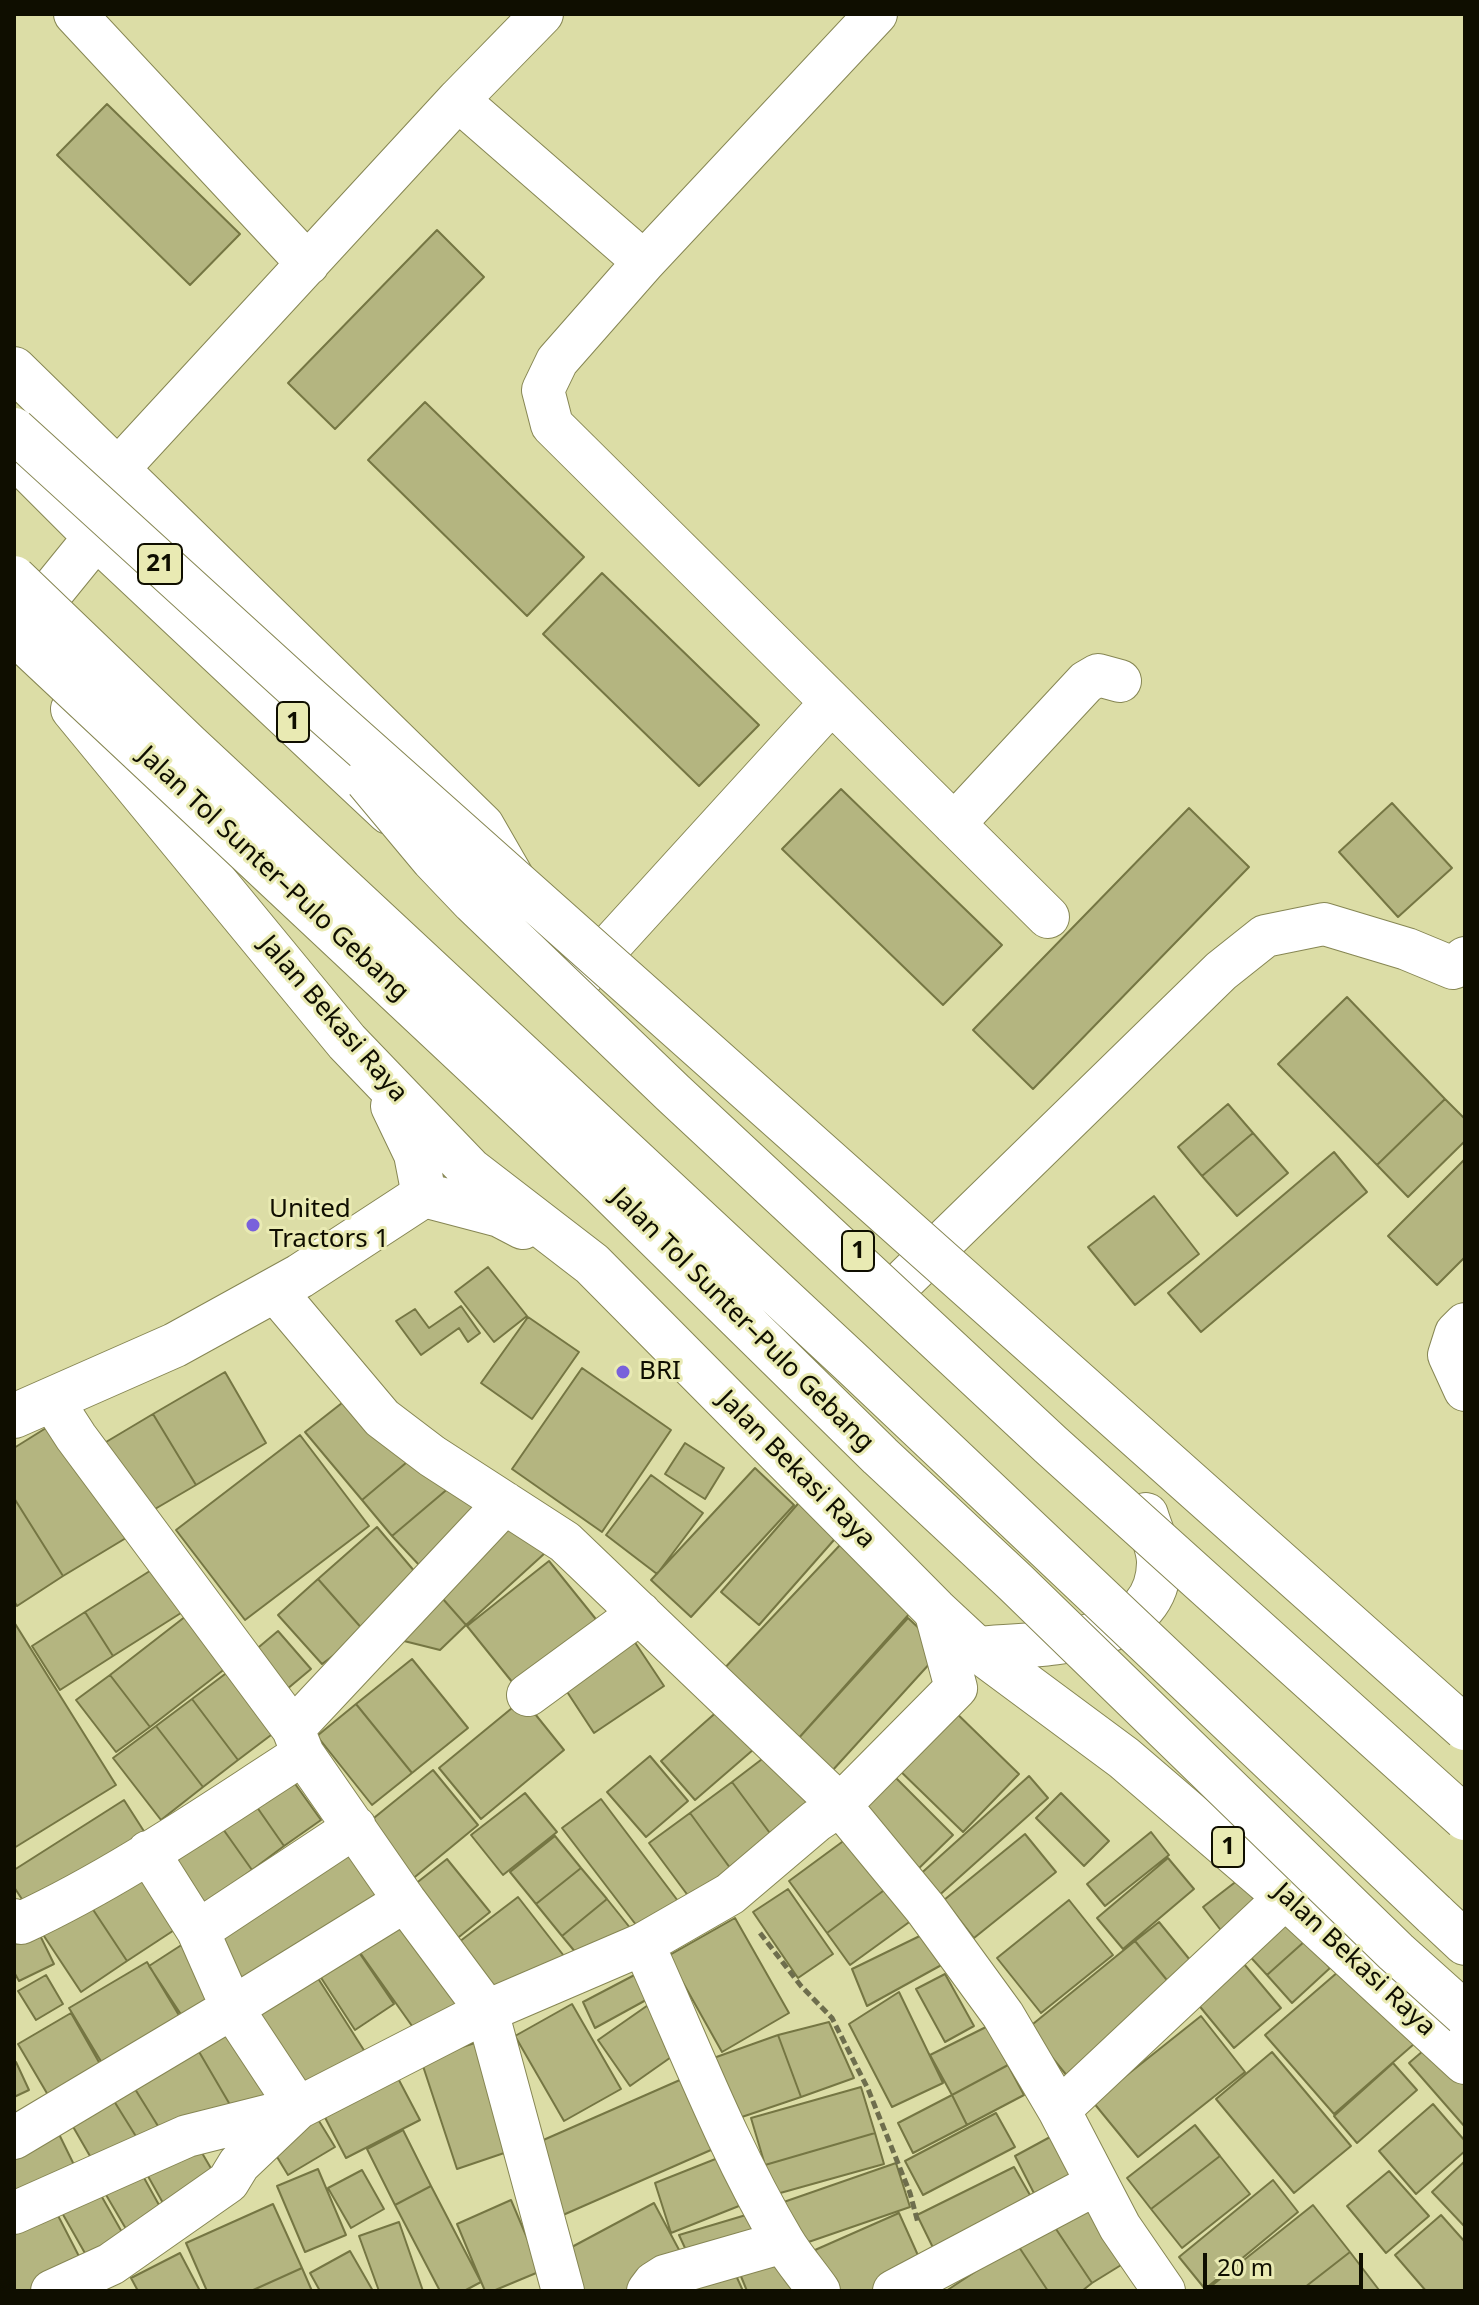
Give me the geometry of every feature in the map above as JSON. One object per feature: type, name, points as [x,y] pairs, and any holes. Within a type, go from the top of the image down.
[{"type":"main road","points":[[14,369],[482,826],[574,986]]},
{"type":"main road","name":"21","points":[[14,430],[307,697]]},
{"type":"main road","name":"1","points":[[14,456],[897,1287],[1465,1798]]},
{"type":"main road","points":[[14,635],[86,526]]},
{"type":"main road","points":[[14,578],[188,745],[841,1353],[1465,1943]]},
{"type":"main road","name":"Jalan Tol Sunter–Pulo Gebang","points":[[14,635],[593,1174],[880,1456],[1015,1582],[1396,1952],[1465,2014]]},
{"type":"main road","name":"Jalan Bekasi Raya","points":[[14,651],[82,717],[347,1042],[470,1170],[592,1264],[977,1649],[1124,1758],[1286,1897],[1465,2062]]},
{"type":"main road","points":[[307,697],[1465,1728]]},
{"type":"main road","points":[[307,697],[388,806],[474,902],[684,1104],[1051,1445],[1465,1818]]},
{"type":"main road","points":[[347,1042],[391,1103],[416,1154],[424,1195]]},
{"type":"main road","points":[[33,1408],[175,1345],[275,1291],[424,1195],[500,1215],[592,1264]]},
{"type":"main road","points":[[977,1649],[1086,1639],[1117,1628],[1152,1595],[1157,1578],[1159,1559],[1145,1513]]},
{"type":"street","points":[[75,14],[308,264]]},
{"type":"street","points":[[86,526],[117,469],[458,100],[542,14]]},
{"type":"street","points":[[876,14],[644,262],[557,361],[543,390],[552,425],[1048,917]]},
{"type":"street","points":[[458,100],[644,262]]},
{"type":"street","points":[[954,824],[1086,682],[1098,675],[1120,681]]},
{"type":"street","points":[[574,986],[831,703]]},
{"type":"street","points":[[897,1287],[1221,971],[1265,936],[1324,924],[1407,949],[1461,976]]},
{"type":"street","points":[[275,1291],[382,1418],[432,1456],[565,1542],[840,1805],[925,1908],[1003,2015],[1059,2110],[1120,2227],[1164,2291]]},
{"type":"street","points":[[1465,1324],[1456,1333],[1449,1355],[1465,1390]]},
{"type":"street","points":[[33,1408],[76,1437],[298,1742],[405,1901],[487,2011],[563,2291]]},
{"type":"street","points":[[14,1920],[21,1923],[48,1911],[148,1852],[298,1742],[505,1503]]},
{"type":"street","points":[[14,2213],[187,2136],[298,2108],[487,2011],[643,1944],[730,1894],[816,1821],[840,1805],[956,1688],[935,1610]]},
{"type":"street","points":[[528,1695],[640,1613]]},
{"type":"street","points":[[198,1931],[355,1827]]},
{"type":"street","points":[[148,1852],[198,1931],[232,2008],[298,2108]]},
{"type":"street","points":[[1059,2110],[1286,1897]]},
{"type":"street","points":[[14,2138],[405,1901]]},
{"type":"street","points":[[643,1944],[708,2092],[783,2242],[819,2291]]},
{"type":"street","points":[[52,2291],[115,2278],[228,2182],[239,2164],[298,2108]]},
{"type":"street","points":[[912,2282],[1096,2184]]},
{"type":"street","points":[[648,2291],[665,2276],[783,2242]]},
{"type":"path","points":[[730,1894],[801,1986],[832,2018],[868,2089],[910,2193],[912,2282]]},
{"type":"building","points":[[107,104],[240,234],[190,285],[57,155]]},
{"type":"building","points":[[437,230],[484,277],[335,429],[288,383]]},
{"type":"building","points":[[425,402],[584,557],[527,616],[368,460]]},
{"type":"building","points":[[602,573],[759,725],[699,786],[543,634]]},
{"type":"building","points":[[841,789],[1002,945],[943,1005],[782,849]]},
{"type":"building","points":[[1392,803],[1452,868],[1398,917],[1339,852]]},
{"type":"building","points":[[1189,808],[1249,867],[1033,1089],[973,1030]]},
{"type":"building","points":[[1347,997],[1445,1099],[1377,1165],[1278,1064]]},
{"type":"building","points":[[1445,1099],[1465,1119],[1465,1141],[1408,1197],[1377,1165]]},
{"type":"building","points":[[1228,1104],[1253,1133],[1202,1176],[1178,1147]]},
{"type":"building","points":[[1253,1133],[1288,1173],[1237,1216],[1202,1176]]},
{"type":"building","points":[[1334,1152],[1367,1192],[1201,1332],[1168,1293]]},
{"type":"building","points":[[1465,1159],[1465,1257],[1437,1285],[1388,1236]]},
{"type":"building","points":[[1154,1196],[1199,1254],[1135,1305],[1088,1247]]},
{"type":"building","points":[[488,1267],[527,1316],[494,1342],[455,1292]]},
{"type":"building","points":[[461,1306],[480,1333],[468,1342],[459,1328],[421,1355],[396,1321],[415,1309],[429,1328]]},
{"type":"building","points":[[528,1317],[579,1352],[532,1419],[481,1383]]},
{"type":"building","points":[[582,1368],[671,1430],[602,1532],[512,1469]]},
{"type":"building","points":[[225,1372],[266,1443],[196,1485],[153,1414]]},
{"type":"building","points":[[347,1399],[413,1457],[362,1500],[305,1432]]},
{"type":"building","points":[[153,1414],[196,1485],[143,1516],[101,1445]]},
{"type":"building","points":[[54,1423],[126,1538],[63,1576],[14,1498],[14,1448]]},
{"type":"building","points":[[300,1435],[369,1526],[245,1620],[176,1530]]},
{"type":"building","points":[[685,1443],[724,1468],[705,1499],[665,1474]]},
{"type":"building","points":[[413,1457],[457,1481],[392,1536],[362,1500]]},
{"type":"building","points":[[755,1468],[794,1505],[691,1617],[651,1580]]},
{"type":"building","points":[[651,1475],[703,1513],[657,1574],[606,1535]]},
{"type":"building","points":[[457,1481],[479,1514],[420,1566],[392,1536]]},
{"type":"building","points":[[14,1498],[63,1576],[17,1606],[14,1601]]},
{"type":"building","points":[[803,1498],[841,1532],[759,1625],[721,1592]]},
{"type":"building","points":[[515,1519],[545,1553],[466,1625],[435,1590]]},
{"type":"building","points":[[377,1527],[421,1579],[365,1632],[318,1579]]},
{"type":"building","points":[[840,1545],[911,1612],[797,1740],[721,1672]]},
{"type":"building","points":[[549,1561],[603,1628],[521,1693],[467,1626]]},
{"type":"building","points":[[164,1562],[192,1606],[113,1656],[85,1612]]},
{"type":"building","points":[[318,1579],[365,1632],[322,1664],[278,1615]]},
{"type":"building","points":[[435,1590],[466,1625],[440,1650],[384,1636]]},
{"type":"building","points":[[85,1612],[113,1656],[60,1690],[32,1646]]},
{"type":"building","points":[[186,1616],[226,1668],[150,1727],[110,1675]]},
{"type":"building","points":[[908,1618],[942,1650],[832,1771],[797,1740]]},
{"type":"building","points":[[14,1622],[116,1785],[14,1848]]},
{"type":"building","points":[[278,1631],[311,1669],[280,1695],[247,1657]]},
{"type":"building","points":[[630,1635],[664,1686],[594,1733],[560,1681]]},
{"type":"building","points":[[412,1659],[468,1728],[412,1773],[356,1704]]},
{"type":"building","points":[[237,1665],[283,1726],[238,1760],[192,1699]]},
{"type":"building","points":[[110,1675],[150,1727],[116,1752],[76,1700]]},
{"type":"building","points":[[192,1699],[238,1760],[203,1787],[156,1726]]},
{"type":"building","points":[[523,1699],[564,1750],[481,1819],[439,1768]]},
{"type":"building","points":[[356,1704],[412,1773],[372,1805],[317,1736]]},
{"type":"building","points":[[949,1706],[1019,1774],[963,1832],[893,1764]]},
{"type":"building","points":[[720,1709],[754,1749],[695,1800],[661,1761]]},
{"type":"building","points":[[156,1726],[203,1787],[161,1820],[113,1758]]},
{"type":"building","points":[[770,1753],[813,1811],[775,1840],[732,1782]]},
{"type":"building","points":[[650,1756],[688,1801],[646,1837],[607,1792]]},
{"type":"building","points":[[433,1770],[478,1825],[410,1881],[364,1826]]},
{"type":"building","points":[[890,1772],[953,1835],[913,1874],[849,1811]]},
{"type":"building","points":[[288,1774],[321,1820],[284,1846],[252,1800]]},
{"type":"building","points":[[1029,1776],[1048,1798],[935,1899],[916,1878]]},
{"type":"building","points":[[732,1782],[775,1840],[733,1872],[690,1813]]},
{"type":"building","points":[[525,1793],[557,1832],[503,1875],[471,1835]]},
{"type":"building","points":[[1061,1793],[1109,1841],[1084,1866],[1036,1818]]},
{"type":"building","points":[[601,1799],[681,1905],[643,1934],[562,1828]]},
{"type":"building","points":[[124,1800],[147,1836],[29,1910],[14,1887],[14,1870]]},
{"type":"building","points":[[252,1800],[284,1846],[252,1870],[218,1822]]},
{"type":"building","points":[[690,1813],[733,1872],[692,1901],[649,1843]]},
{"type":"building","points":[[218,1822],[252,1870],[199,1908],[165,1861]]},
{"type":"building","points":[[857,1831],[895,1882],[827,1933],[789,1881]]},
{"type":"building","points":[[1151,1832],[1169,1855],[1105,1906],[1087,1884]]},
{"type":"building","points":[[1025,1834],[1056,1872],[974,1938],[944,1900]]},
{"type":"building","points":[[555,1836],[581,1868],[536,1904],[510,1872]]},
{"type":"building","points":[[351,1848],[388,1904],[251,1992],[215,1936]]},
{"type":"building","points":[[1168,1858],[1194,1889],[1123,1949],[1097,1918]]},
{"type":"building","points":[[147,1859],[188,1921],[127,1961],[86,1899]]},
{"type":"building","points":[[447,1859],[490,1912],[449,1945],[405,1892]]},
{"type":"building","points":[[581,1868],[607,1899],[562,1936],[536,1904]]},
{"type":"building","points":[[1238,1880],[1259,1905],[1223,1933],[1203,1907]]},
{"type":"building","points":[[895,1882],[919,1915],[850,1965],[827,1933]]},
{"type":"building","points":[[788,1889],[833,1954],[798,1978],[753,1912]]},
{"type":"building","points":[[518,1897],[564,1956],[502,2004],[455,1945]]},
{"type":"building","points":[[86,1899],[127,1961],[81,1992],[40,1930]]},
{"type":"building","points":[[607,1899],[631,1929],[586,1965],[562,1936]]},
{"type":"building","points":[[1069,1900],[1113,1955],[1041,2013],[997,1958]]},
{"type":"building","points":[[407,1911],[473,2005],[422,2040],[356,1947]]},
{"type":"building","points":[[1282,1916],[1305,1941],[1267,1975],[1244,1950]]},
{"type":"building","points":[[735,1918],[789,2013],[722,2052],[668,1956]]},
{"type":"building","points":[[33,1921],[54,1964],[19,1981],[14,1972],[14,1930]]},
{"type":"building","points":[[1159,1922],[1199,1971],[1175,1990],[1135,1941]]},
{"type":"building","points":[[930,1931],[956,1957],[867,2006],[852,1969]]},
{"type":"building","points":[[1135,1941],[1175,1990],[1068,2077],[1028,2028]]},
{"type":"building","points":[[1305,1941],[1330,1968],[1292,2003],[1267,1975]]},
{"type":"building","points":[[183,1944],[219,2001],[186,2022],[149,1966]]},
{"type":"building","points":[[354,1945],[394,2004],[355,2030],[316,1970]]},
{"type":"building","points":[[147,1962],[186,2027],[108,2073],[69,2008]]},
{"type":"building","points":[[1244,1964],[1281,2008],[1234,2048],[1197,2003]]},
{"type":"building","points":[[1346,1965],[1414,2044],[1334,2114],[1265,2035]]},
{"type":"building","points":[[644,1970],[657,1994],[595,2028],[583,2002]]},
{"type":"building","points":[[314,1972],[367,2055],[299,2100],[244,2017]]},
{"type":"building","points":[[945,1974],[974,2026],[945,2042],[916,1989]]},
{"type":"building","points":[[46,1975],[63,2004],[36,2020],[18,1991]]},
{"type":"building","points":[[899,1992],[943,2083],[892,2107],[849,2024]]},
{"type":"building","points":[[651,2003],[684,2048],[630,2086],[598,2040]]},
{"type":"building","points":[[572,2004],[621,2089],[564,2121],[515,2036]]},
{"type":"building","points":[[71,2013],[100,2064],[48,2095],[18,2044]]},
{"type":"building","points":[[1201,2016],[1245,2072],[1138,2157],[1093,2102]]},
{"type":"building","points":[[829,2022],[854,2078],[801,2097],[778,2035]]},
{"type":"building","points":[[988,2026],[1008,2065],[952,2095],[930,2055]]},
{"type":"building","points":[[229,2031],[268,2096],[236,2115],[198,2050]]},
{"type":"building","points":[[778,2035],[801,2097],[730,2121],[708,2060]]},
{"type":"building","points":[[478,2042],[513,2150],[457,2169],[421,2060]]},
{"type":"building","points":[[1431,2044],[1465,2083],[1465,2127],[1409,2063]]},
{"type":"building","points":[[198,2050],[236,2115],[158,2126],[130,2081]]},
{"type":"building","points":[[1272,2052],[1351,2146],[1294,2193],[1216,2099]]},
{"type":"building","points":[[14,2063],[29,2090],[14,2097]]},
{"type":"building","points":[[1393,2063],[1417,2090],[1357,2143],[1334,2116]]},
{"type":"building","points":[[391,2065],[420,2120],[346,2158],[318,2104]]},
{"type":"building","points":[[1008,2065],[1024,2095],[967,2125],[952,2095]]},
{"type":"building","points":[[689,2076],[720,2146],[563,2215],[532,2145]]},
{"type":"building","points":[[130,2081],[158,2126],[137,2138],[109,2093]]},
{"type":"building","points":[[861,2087],[875,2133],[765,2165],[751,2118]]},
{"type":"building","points":[[109,2093],[137,2138],[94,2163],[68,2118]]},
{"type":"building","points":[[952,2095],[967,2125],[913,2153],[898,2123]]},
{"type":"building","points":[[1433,2104],[1465,2141],[1465,2151],[1416,2194],[1379,2151]]},
{"type":"building","points":[[314,2113],[335,2147],[288,2175],[268,2142]]},
{"type":"building","points":[[996,2113],[1015,2147],[923,2195],[905,2161]]},
{"type":"building","points":[[1195,2125],[1220,2156],[1151,2209],[1127,2178]]},
{"type":"building","points":[[56,2128],[79,2175],[14,2206],[14,2148]]},
{"type":"building","points":[[403,2130],[431,2186],[395,2205],[367,2149]]},
{"type":"building","points":[[1063,2130],[1090,2181],[1041,2207],[1015,2156]]},
{"type":"building","points":[[875,2133],[884,2164],[773,2195],[765,2165]]},
{"type":"building","points":[[195,2141],[219,2182],[168,2212],[144,2169]]},
{"type":"building","points":[[728,2154],[749,2202],[671,2233],[655,2183]]},
{"type":"building","points":[[1220,2156],[1250,2194],[1182,2248],[1151,2209]]},
{"type":"building","points":[[1465,2161],[1465,2227],[1432,2192]]},
{"type":"building","points":[[896,2163],[910,2207],[794,2247],[778,2204]]},
{"type":"building","points":[[138,2167],[164,2214],[129,2234],[102,2188]]},
{"type":"building","points":[[1014,2167],[1038,2209],[941,2264],[917,2215]]},
{"type":"building","points":[[318,2169],[346,2235],[305,2252],[277,2186]]},
{"type":"building","points":[[362,2170],[384,2209],[351,2228],[328,2188]]},
{"type":"building","points":[[1389,2171],[1429,2216],[1386,2253],[1347,2206]]},
{"type":"building","points":[[1273,2180],[1298,2212],[1205,2289],[1179,2257]]},
{"type":"building","points":[[94,2183],[127,2241],[90,2262],[57,2204]]},
{"type":"building","points":[[431,2186],[481,2282],[464,2291],[440,2291],[395,2205]]},
{"type":"building","points":[[511,2200],[541,2271],[493,2291],[485,2291],[457,2224]]},
{"type":"building","points":[[1086,2200],[1126,2262],[1092,2283],[1052,2223]]},
{"type":"building","points":[[51,2202],[84,2266],[34,2291],[14,2291],[14,2220]]},
{"type":"building","points":[[654,2203],[685,2261],[629,2291],[574,2291],[555,2256]]},
{"type":"building","points":[[273,2204],[302,2268],[251,2291],[207,2291],[186,2243]]},
{"type":"building","points":[[1313,2205],[1350,2252],[1300,2291],[1205,2291]]},
{"type":"building","points":[[756,2212],[764,2237],[691,2261],[679,2235]]},
{"type":"building","points":[[899,2213],[925,2271],[880,2291],[833,2291],[815,2250]]},
{"type":"building","points":[[1441,2215],[1465,2242],[1465,2291],[1426,2291],[1395,2255]]},
{"type":"building","points":[[399,2222],[423,2291],[379,2291],[359,2236]]},
{"type":"building","points":[[1052,2223],[1092,2283],[1082,2291],[1048,2291],[1017,2244]]},
{"type":"building","points":[[1017,2244],[1048,2291],[946,2291]]},
{"type":"building","points":[[350,2251],[373,2291],[320,2291],[310,2273]]},
{"type":"building","points":[[786,2251],[802,2291],[747,2291],[738,2269]]},
{"type":"building","points":[[1350,2252],[1379,2290],[1300,2291]]},
{"type":"building","points":[[180,2253],[200,2291],[138,2291],[131,2278]]},
{"type":"building","points":[[730,2262],[743,2291],[662,2291]]},
{"type":"building","points":[[302,2268],[312,2291],[251,2291]]},
{"type":"place","name":"United Tractors 1","points":[[253,1225]]},
{"type":"place","name":"BRI","points":[[623,1372]]}]
